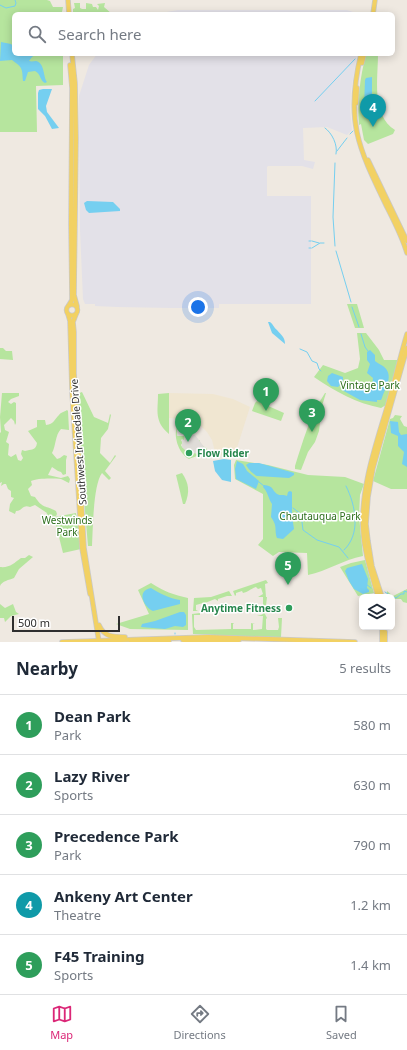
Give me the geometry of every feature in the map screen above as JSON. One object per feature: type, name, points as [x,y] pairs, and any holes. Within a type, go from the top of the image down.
[{"type":"main road","points":[[68,0],[69,12]]},
{"type":"main road","points":[[372,12],[375,1]]},
{"type":"main road","name":"Southwest Irvinedale Drive","points":[[71,56],[72,300],[67,309],[70,321],[71,378],[84,548],[95,609],[98,641]]},
{"type":"main road","name":"Southwest Irvinedale Drive","points":[[71,56],[76,97],[74,295],[78,311],[73,322],[78,472],[82,548],[95,632],[98,641]]},
{"type":"main road","points":[[362,56],[356,103],[359,135],[367,157],[407,241]]},
{"type":"main road","points":[[362,56],[354,94],[354,116],[357,135],[366,161],[402,238],[407,253]]},
{"type":"main road","points":[[69,306],[73,304],[76,306]]},
{"type":"main road","points":[[68,314],[76,314]]},
{"type":"main road","points":[[387,413],[407,334]]},
{"type":"main road","points":[[377,594],[368,563],[364,538],[363,511],[376,450],[407,348]]},
{"type":"main road","points":[[376,450],[373,468],[368,483],[366,515],[372,566],[381,594]]},
{"type":"main road","points":[[95,609],[100,627],[107,635],[116,637],[159,638]]},
{"type":"main road","points":[[383,642],[384,630]]},
{"type":"main road","points":[[91,640],[94,638],[95,632]]},
{"type":"main road","points":[[62,642],[225,637],[355,642]]},
{"type":"main road","points":[[131,642],[212,640],[278,642]]},
{"type":"shaded area","points":[[178,10],[347,10],[354,12],[166,12]]},
{"type":"shaded area","points":[[96,56],[357,56],[351,91],[350,110],[352,130],[347,135],[327,127],[303,128],[304,160],[315,162],[313,169],[302,166],[267,167],[267,196],[311,196],[311,304],[219,304],[219,308],[172,308],[95,306],[95,304],[85,304],[83,299],[80,230],[79,96],[89,65]]},
{"type":"shaded area","points":[[169,393],[213,394],[233,399],[250,407],[235,454],[216,456],[212,440],[200,425],[185,419],[169,418]]},
{"type":"shaded area","points":[[180,427],[186,430],[186,432],[195,435],[205,448],[205,452],[203,454],[191,453],[189,455],[187,453],[191,448],[185,450],[182,447],[181,440],[184,440],[185,438],[183,435],[177,435],[177,430]]},
{"type":"green space","points":[[0,0],[50,1],[53,7],[63,7],[62,12],[12,12],[12,56],[63,56],[63,85],[36,86],[37,132],[0,132]]},
{"type":"green space","points":[[74,3],[80,3],[80,8],[86,9],[86,3],[92,4],[93,7],[96,7],[98,10],[99,6],[97,4],[105,3],[104,7],[110,12],[73,12],[73,9],[75,8]]},
{"type":"green space","points":[[366,56],[378,56],[377,85],[379,106],[387,123],[395,130],[393,134],[368,144],[364,140],[361,124],[359,125],[358,116],[362,72]]},
{"type":"green space","points":[[347,304],[357,304],[364,328],[355,328]]},
{"type":"green space","name":"Vintage Park","points":[[357,333],[366,333],[379,350],[384,360],[398,360],[386,405],[381,408],[346,396],[314,377],[323,365],[345,373],[358,368],[360,359]]},
{"type":"green space","points":[[0,348],[3,348],[6,351],[12,351],[13,360],[0,359]]},
{"type":"green space","points":[[82,392],[94,417],[108,423],[110,414],[111,415],[108,429],[101,438],[100,453],[110,463],[115,455],[116,456],[105,471],[111,478],[109,480],[102,473],[99,479],[95,497],[92,546],[88,546],[80,453],[77,394]]},
{"type":"green space","points":[[2,393],[19,393],[19,396],[8,402],[11,404],[14,402],[16,403],[16,423],[15,425],[11,418],[4,425],[5,430],[9,432],[6,442],[9,444],[8,455],[11,457],[16,454],[18,460],[21,461],[23,458],[21,454],[22,450],[25,451],[36,447],[37,443],[28,431],[37,427],[37,420],[45,420],[46,425],[51,424],[61,413],[67,410],[68,411],[69,430],[61,429],[59,431],[52,453],[57,459],[64,455],[67,456],[66,474],[63,475],[61,472],[52,467],[48,475],[61,478],[68,476],[70,479],[69,483],[61,479],[37,479],[31,481],[32,485],[28,489],[31,496],[35,497],[42,505],[56,511],[56,516],[46,516],[47,513],[35,505],[30,507],[25,506],[16,511],[15,514],[9,511],[10,504],[14,498],[11,497],[11,491],[8,489],[6,484],[1,486],[2,482],[0,483],[0,417]]},
{"type":"green space","points":[[169,393],[169,434],[161,425],[159,420],[158,394]]},
{"type":"green space","points":[[325,393],[319,431],[315,442],[308,452],[301,470],[295,469],[307,428]]},
{"type":"green space","points":[[257,401],[284,413],[281,421],[252,411]]},
{"type":"green space","points":[[395,415],[402,416],[400,419],[404,426],[407,427],[407,489],[391,489],[373,481],[390,419]]},
{"type":"green space","points":[[178,425],[183,425],[191,430],[190,432],[186,432],[186,430],[180,427],[177,430],[178,436],[183,436],[186,433],[188,434],[185,435],[184,440],[181,440],[183,442],[181,445],[182,447],[186,450],[191,448],[187,453],[189,455],[193,453],[196,448],[194,453],[202,454],[189,459],[185,457],[176,439],[176,429]]},
{"type":"green space","points":[[199,440],[200,446],[196,448],[196,444]]},
{"type":"green space","points":[[202,445],[207,449],[207,451],[204,453],[205,452],[201,446]]},
{"type":"green space","name":"Chautauqua Park","points":[[236,460],[268,465],[308,475],[345,477],[364,484],[360,495],[359,516],[363,556],[308,575],[307,553],[279,552],[273,556],[258,545],[263,539],[263,494],[235,479],[234,465]]},
{"type":"green space","points":[[182,473],[188,488],[188,496],[185,504],[183,504],[176,475]]},
{"type":"green space","name":"Westwinds Park","points":[[76,513],[81,549],[63,553],[54,517]]},
{"type":"green space","points":[[29,555],[33,557],[19,569],[14,578],[4,582],[0,586],[0,567],[9,566],[21,558],[25,558]]},
{"type":"green space","points":[[365,560],[374,593],[359,594],[358,596],[340,567]]},
{"type":"green space","points":[[266,580],[268,583],[265,584],[267,597],[265,614],[267,618],[266,629],[278,630],[278,618],[282,618],[281,637],[193,634],[192,614],[200,613],[200,615],[194,615],[194,627],[196,630],[231,629],[231,623],[234,623],[233,629],[251,629],[251,623],[255,624],[253,624],[253,630],[262,629],[263,616],[257,616],[263,614],[263,597],[258,597],[263,594],[261,588],[258,589],[256,587],[243,593],[242,591],[236,593],[235,596],[233,591]]},
{"type":"green space","points":[[151,583],[178,596],[188,598],[188,630],[130,629],[116,624],[149,614],[138,590]]},
{"type":"green space","points":[[407,589],[407,603],[403,602],[401,599],[395,599],[395,595]]},
{"type":"green space","points":[[229,591],[232,596],[218,599],[218,601],[215,599],[205,604],[203,603],[196,605],[196,610],[198,611],[193,611],[194,598],[211,597]]},
{"type":"green space","points":[[0,604],[5,608],[13,604],[16,612],[19,614],[11,616],[5,622],[4,618],[0,618]]},
{"type":"water","points":[[1,42],[11,44],[12,56],[33,56],[29,61],[36,61],[41,64],[47,82],[43,82],[35,71],[28,72],[25,81],[23,81],[22,71],[18,65],[12,60],[0,61]]},
{"type":"water","points":[[372,77],[372,112],[365,116],[365,80],[366,78]]},
{"type":"water","points":[[52,89],[46,106],[47,112],[59,128],[52,129],[45,116],[38,109],[38,93],[39,90]]},
{"type":"water","points":[[87,201],[113,202],[120,209],[120,211],[89,213],[86,210],[84,203]]},
{"type":"water","points":[[268,322],[271,323],[282,336],[285,344],[272,333]]},
{"type":"water","points":[[370,350],[375,355],[375,361],[387,370],[389,377],[382,398],[381,400],[377,400],[377,402],[360,400],[342,390],[346,385],[355,387],[363,384],[372,386],[373,378],[367,373],[370,364],[367,360],[367,352]]},
{"type":"water","points":[[332,373],[343,377],[343,382],[338,387],[331,386],[327,381],[328,376]]},
{"type":"water","points":[[390,421],[398,422],[399,432],[401,435],[407,434],[407,467],[402,464],[404,452],[398,446],[398,436],[391,433]]},
{"type":"water","points":[[224,459],[231,460],[231,482],[222,480],[215,471],[213,461]]},
{"type":"water","points":[[237,461],[243,464],[247,471],[259,481],[256,489],[236,479],[235,469]]},
{"type":"water","points":[[249,463],[259,463],[294,473],[294,475],[289,478],[257,476],[251,472],[246,465]]},
{"type":"water","points":[[264,485],[271,487],[278,495],[287,496],[288,492],[292,492],[292,516],[294,529],[283,539],[277,538],[275,526],[271,517],[272,504],[263,487]]},
{"type":"water","points":[[362,564],[368,579],[367,588],[369,592],[363,594],[354,589],[345,571],[347,568]]},
{"type":"water","points":[[151,588],[165,596],[180,600],[180,604],[153,611],[147,607],[142,596],[143,592]]},
{"type":"water","points":[[184,612],[186,615],[186,625],[183,627],[175,626],[165,629],[141,627],[142,624]]},
{"type":"waterway","points":[[0,5],[6,8],[15,6],[15,0]]},
{"type":"waterway","points":[[315,101],[355,59]]},
{"type":"waterway","points":[[325,128],[334,140],[336,154]]},
{"type":"waterway","points":[[350,134],[353,131]]},
{"type":"waterway","points":[[337,151],[347,138]]},
{"type":"waterway","points":[[335,163],[333,217],[335,246]]},
{"type":"waterway","points":[[312,241],[319,243]]},
{"type":"waterway","points":[[312,248],[320,243],[324,243]]},
{"type":"waterway","points":[[336,251],[351,302]]},
{"type":"waterway","points":[[352,307],[359,327]]},
{"type":"waterway","points":[[361,334],[365,347],[368,351]]},
{"type":"waterway","points":[[300,349],[307,352],[312,361],[317,363],[321,371]]},
{"type":"waterway","points":[[259,482],[264,486]]},
{"type":"waterway","points":[[344,550],[353,536],[355,528],[354,511],[346,486]]},
{"type":"waterway","points":[[293,508],[301,514],[303,530],[317,540],[339,547],[348,558]]},
{"type":"waterway","points":[[366,584],[371,588]]},
{"type":"waterway","points":[[385,592],[396,598],[401,594],[404,594],[404,591],[407,592]]},
{"type":"place","name":"Ankeny Art Center","points":[[373,127]]},
{"type":"place","name":"Dean Park","points":[[266,411]]},
{"type":"place","name":"Precedence Park","points":[[312,432]]},
{"type":"place","name":"Lazy River","points":[[188,442]]},
{"type":"place","name":"Flow Rider","points":[[189,453]]},
{"type":"place","name":"F45 Training","points":[[288,585]]},
{"type":"place","name":"Anytime Fitness","points":[[289,608]]}]
